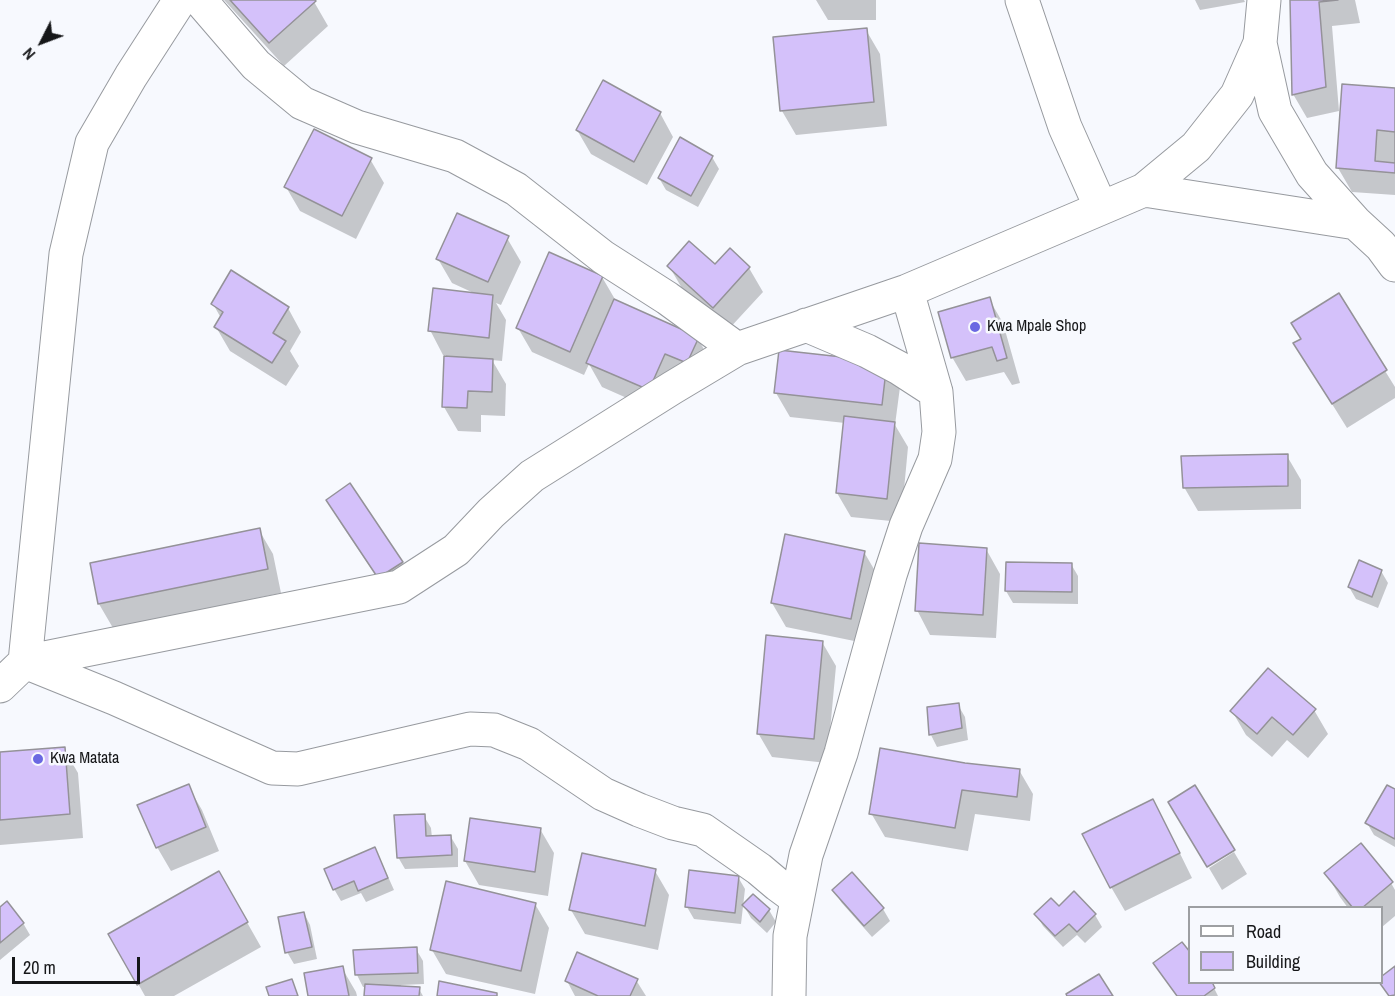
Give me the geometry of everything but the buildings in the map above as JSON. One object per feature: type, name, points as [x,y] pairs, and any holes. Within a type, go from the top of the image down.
[{"type":"street","points":[[25,662],[62,281],[68,243],[92,143],[131,76],[180,0]]},
{"type":"street","points":[[200,0],[256,65],[302,103],[357,127],[455,156],[516,189],[603,257],[667,298],[737,349]]},
{"type":"street","points":[[1022,0],[1065,127],[1101,208]]},
{"type":"street","points":[[1264,0],[1260,43],[1275,111],[1312,174],[1356,223],[1381,246],[1395,265]]},
{"type":"street","points":[[0,686],[25,662],[399,587],[456,550],[491,513],[532,476],[737,349],[907,291],[1144,189],[1196,147],[1237,95],[1260,43]]},
{"type":"street","points":[[1144,189],[1356,223]]},
{"type":"street","points":[[789,996],[790,936],[806,855],[841,753],[896,556],[934,459],[939,432],[936,392],[907,291]]},
{"type":"street","points":[[806,325],[867,351],[936,392]]},
{"type":"street","points":[[25,662],[114,698],[272,768],[298,769],[470,729],[494,730],[529,744],[603,794],[673,823],[703,830],[797,899]]},
{"type":"place","name":"Kwa Mpale Shop","points":[[975,327]]},
{"type":"place","name":"Kwa Matata","points":[[38,759]]}]
